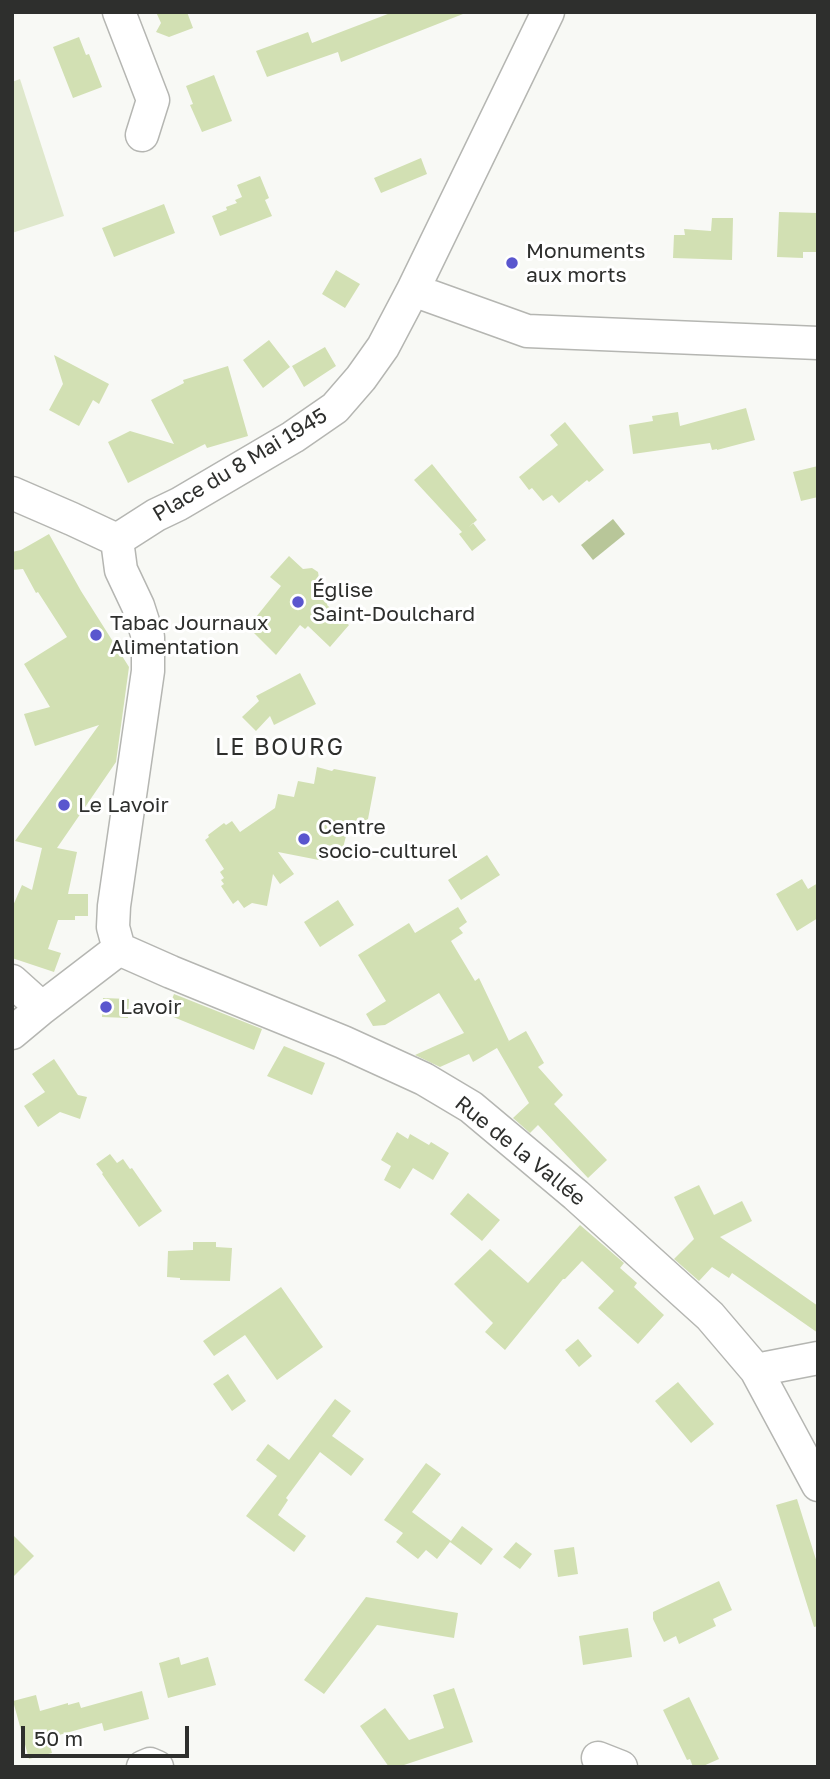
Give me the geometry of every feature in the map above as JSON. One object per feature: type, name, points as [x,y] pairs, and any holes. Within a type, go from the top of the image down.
[{"type":"street","points":[[120,12],[153,100],[142,135]]},
{"type":"street","name":"Place du 8 Mai 1945","points":[[117,540],[293,437],[335,408],[361,378],[383,347],[548,12]]},
{"type":"street","points":[[412,290],[527,331],[818,343]]},
{"type":"street","points":[[12,475],[45,490],[72,519]]},
{"type":"street","points":[[12,493],[117,540],[121,570],[138,606],[148,637],[148,671],[114,906],[113,927],[119,949],[12,1033]]},
{"type":"street","name":"Rue de la Vallée","points":[[119,949],[343,1042],[424,1079],[471,1107],[576,1195],[710,1316],[756,1370],[818,1485]]},
{"type":"street","points":[[12,981],[42,1007]]},
{"type":"street","points":[[756,1370],[818,1358]]},
{"type":"street","points":[[143,1767],[150,1764],[157,1767]]},
{"type":"shaded area","points":[[20,79],[64,216],[12,233],[12,82]]},
{"type":"shaded area","points":[[613,519],[625,534],[593,560],[581,545]]},
{"type":"building","points":[[156,12],[187,12],[193,28],[169,37],[156,32],[161,23]]},
{"type":"building","points":[[393,12],[463,14],[341,62],[338,52],[267,77],[256,51],[308,32],[312,43]]},
{"type":"building","points":[[79,37],[102,87],[73,98],[53,47]]},
{"type":"building","points":[[214,75],[232,121],[202,132],[190,105],[193,104],[186,86]]},
{"type":"building","points":[[421,158],[427,174],[381,193],[374,178]]},
{"type":"building","points":[[260,176],[269,198],[265,200],[272,216],[220,236],[212,216],[227,210],[226,207],[237,203],[235,200],[242,197],[237,185]]},
{"type":"building","points":[[164,204],[175,233],[114,257],[102,228]]},
{"type":"building","points":[[779,212],[818,213],[818,252],[803,252],[803,258],[777,257]]},
{"type":"building","points":[[712,218],[733,218],[732,260],[673,258],[674,235],[685,235],[684,229],[711,231]]},
{"type":"building","points":[[336,270],[360,284],[345,308],[322,294]]},
{"type":"building","points":[[269,340],[290,367],[263,388],[243,360]]},
{"type":"building","points":[[325,347],[336,366],[304,387],[292,366]]},
{"type":"building","points":[[54,355],[109,384],[99,404],[93,400],[79,426],[49,410],[63,384]]},
{"type":"building","points":[[228,366],[248,436],[207,448],[205,444],[128,483],[108,442],[130,431],[174,444],[151,400],[184,383],[183,380]]},
{"type":"building","points":[[746,408],[755,440],[717,450],[712,450],[710,443],[633,454],[629,425],[653,421],[652,416],[678,412],[680,426]]},
{"type":"building","points":[[565,422],[604,470],[559,503],[552,495],[543,501],[532,488],[529,490],[519,477],[558,445],[550,435]]},
{"type":"building","points":[[432,464],[477,520],[473,523],[486,540],[472,551],[459,534],[462,532],[414,480]]},
{"type":"building","points":[[818,466],[818,497],[801,501],[793,472]]},
{"type":"building","points":[[49,534],[129,667],[116,762],[57,848],[77,852],[68,894],[88,894],[88,916],[75,916],[75,920],[58,920],[48,949],[61,953],[54,972],[12,958],[12,908],[22,885],[32,890],[42,848],[15,841],[99,725],[35,746],[24,714],[50,707],[24,664],[67,637],[38,592],[36,593],[23,569],[12,570],[12,552],[21,550]]},
{"type":"building","name":"Église Saint-Doulchard","points":[[289,556],[303,569],[312,568],[318,572],[318,588],[329,594],[327,605],[349,625],[330,647],[308,626],[305,629],[300,625],[276,655],[248,627],[281,586],[270,577]]},
{"type":"building","points":[[300,673],[316,704],[274,725],[270,716],[256,731],[242,717],[259,701],[256,696]]},
{"type":"building","name":"Centre socio-culturel","points":[[317,767],[376,777],[363,835],[347,832],[343,848],[327,845],[324,861],[278,852],[294,874],[280,884],[273,874],[267,906],[252,903],[244,908],[238,900],[233,904],[221,886],[224,884],[221,880],[224,878],[220,872],[224,869],[205,840],[208,835],[224,823],[226,825],[232,821],[240,832],[275,808],[278,794],[294,797],[298,781],[314,784]]},
{"type":"building","points":[[487,855],[500,875],[461,900],[448,880]]},
{"type":"building","points":[[802,879],[808,889],[818,883],[818,918],[797,931],[776,894]]},
{"type":"building","points":[[338,900],[354,925],[320,947],[304,922]]},
{"type":"building","points":[[458,907],[467,922],[459,928],[463,933],[451,941],[475,981],[479,978],[509,1041],[526,1031],[544,1063],[538,1067],[563,1095],[554,1104],[607,1160],[588,1178],[538,1125],[530,1133],[513,1118],[529,1103],[497,1048],[473,1062],[469,1054],[440,1067],[415,1055],[464,1033],[439,993],[385,1025],[373,1026],[366,1014],[386,1001],[358,955],[409,923],[415,933]]},
{"type":"building","points":[[174,994],[262,1029],[254,1050],[166,1014]]},
{"type":"building","points":[[103,998],[129,999],[128,1018],[102,1017]]},
{"type":"building","points":[[284,1046],[325,1063],[312,1095],[267,1076]]},
{"type":"building","points":[[54,1059],[78,1095],[87,1097],[80,1119],[60,1112],[38,1127],[24,1106],[45,1092],[32,1074]]},
{"type":"building","points":[[397,1132],[408,1139],[410,1134],[429,1145],[431,1142],[449,1153],[433,1180],[413,1168],[400,1189],[384,1180],[391,1166],[381,1160]]},
{"type":"building","points":[[110,1154],[117,1163],[123,1159],[130,1169],[132,1168],[162,1211],[139,1227],[96,1164]]},
{"type":"building","points":[[699,1185],[714,1215],[742,1201],[752,1221],[720,1237],[818,1306],[818,1333],[732,1273],[729,1278],[712,1267],[699,1281],[674,1259],[694,1239],[674,1197]]},
{"type":"building","points":[[468,1193],[500,1220],[482,1241],[450,1214]]},
{"type":"building","points":[[580,1225],[624,1263],[620,1268],[637,1283],[634,1287],[664,1315],[638,1344],[598,1308],[614,1291],[582,1261],[563,1279],[505,1350],[485,1332],[493,1323],[454,1284],[490,1249],[528,1283]]},
{"type":"building","points":[[193,1242],[216,1242],[216,1247],[232,1248],[230,1281],[180,1280],[167,1277],[168,1251],[193,1250]]},
{"type":"building","points":[[281,1287],[323,1347],[277,1380],[245,1335],[214,1356],[203,1341]]},
{"type":"building","points":[[578,1339],[592,1356],[579,1367],[565,1350]]},
{"type":"building","points":[[228,1374],[246,1401],[232,1411],[213,1384]]},
{"type":"building","points":[[678,1382],[714,1424],[691,1443],[655,1401]]},
{"type":"building","points":[[335,1399],[351,1411],[332,1436],[364,1459],[351,1476],[320,1452],[286,1498],[288,1500],[278,1515],[306,1536],[294,1552],[246,1516],[277,1476],[256,1460],[268,1444],[289,1460]]},
{"type":"building","points":[[426,1463],[441,1474],[412,1512],[451,1541],[462,1526],[493,1549],[481,1565],[450,1542],[437,1559],[426,1550],[418,1559],[396,1542],[403,1533],[384,1520]]},
{"type":"building","points":[[797,1499],[818,1566],[818,1626],[814,1627],[776,1505]]},
{"type":"building","points":[[12,1534],[34,1556],[12,1578]]},
{"type":"building","points":[[516,1542],[532,1554],[520,1569],[503,1557]]},
{"type":"building","points":[[574,1547],[578,1574],[558,1577],[554,1550]]},
{"type":"building","points":[[719,1581],[732,1610],[713,1619],[716,1626],[679,1644],[676,1636],[664,1642],[653,1619],[653,1612]]},
{"type":"building","points":[[366,1597],[458,1613],[454,1638],[377,1625],[324,1694],[304,1680]]},
{"type":"building","points":[[628,1628],[632,1657],[583,1665],[579,1636]]},
{"type":"building","points":[[179,1657],[181,1665],[208,1657],[216,1685],[168,1698],[159,1663]]},
{"type":"building","points":[[454,1688],[473,1742],[398,1767],[389,1767],[360,1726],[385,1708],[409,1740],[444,1728],[433,1695]]},
{"type":"building","points":[[142,1691],[149,1719],[104,1731],[102,1723],[48,1738],[52,1753],[29,1759],[13,1701],[36,1695],[40,1711],[79,1702],[81,1708]]},
{"type":"building","points":[[689,1697],[719,1759],[701,1767],[693,1767],[690,1759],[687,1760],[663,1710]]},
{"type":"place","name":"Monuments aux morts","points":[[512,263]]},
{"type":"place","name":"Église Saint-Doulchard","points":[[298,602]]},
{"type":"place","name":"Tabac Journaux Alimentation","points":[[96,635]]},
{"type":"place","name":"Le Lavoir","points":[[64,805]]},
{"type":"place","name":"Centre socio-culturel","points":[[304,839]]},
{"type":"place","name":"Lavoir","points":[[106,1007]]},
{"type":"district","name":"LE BOURG","points":[[280,748]]}]
